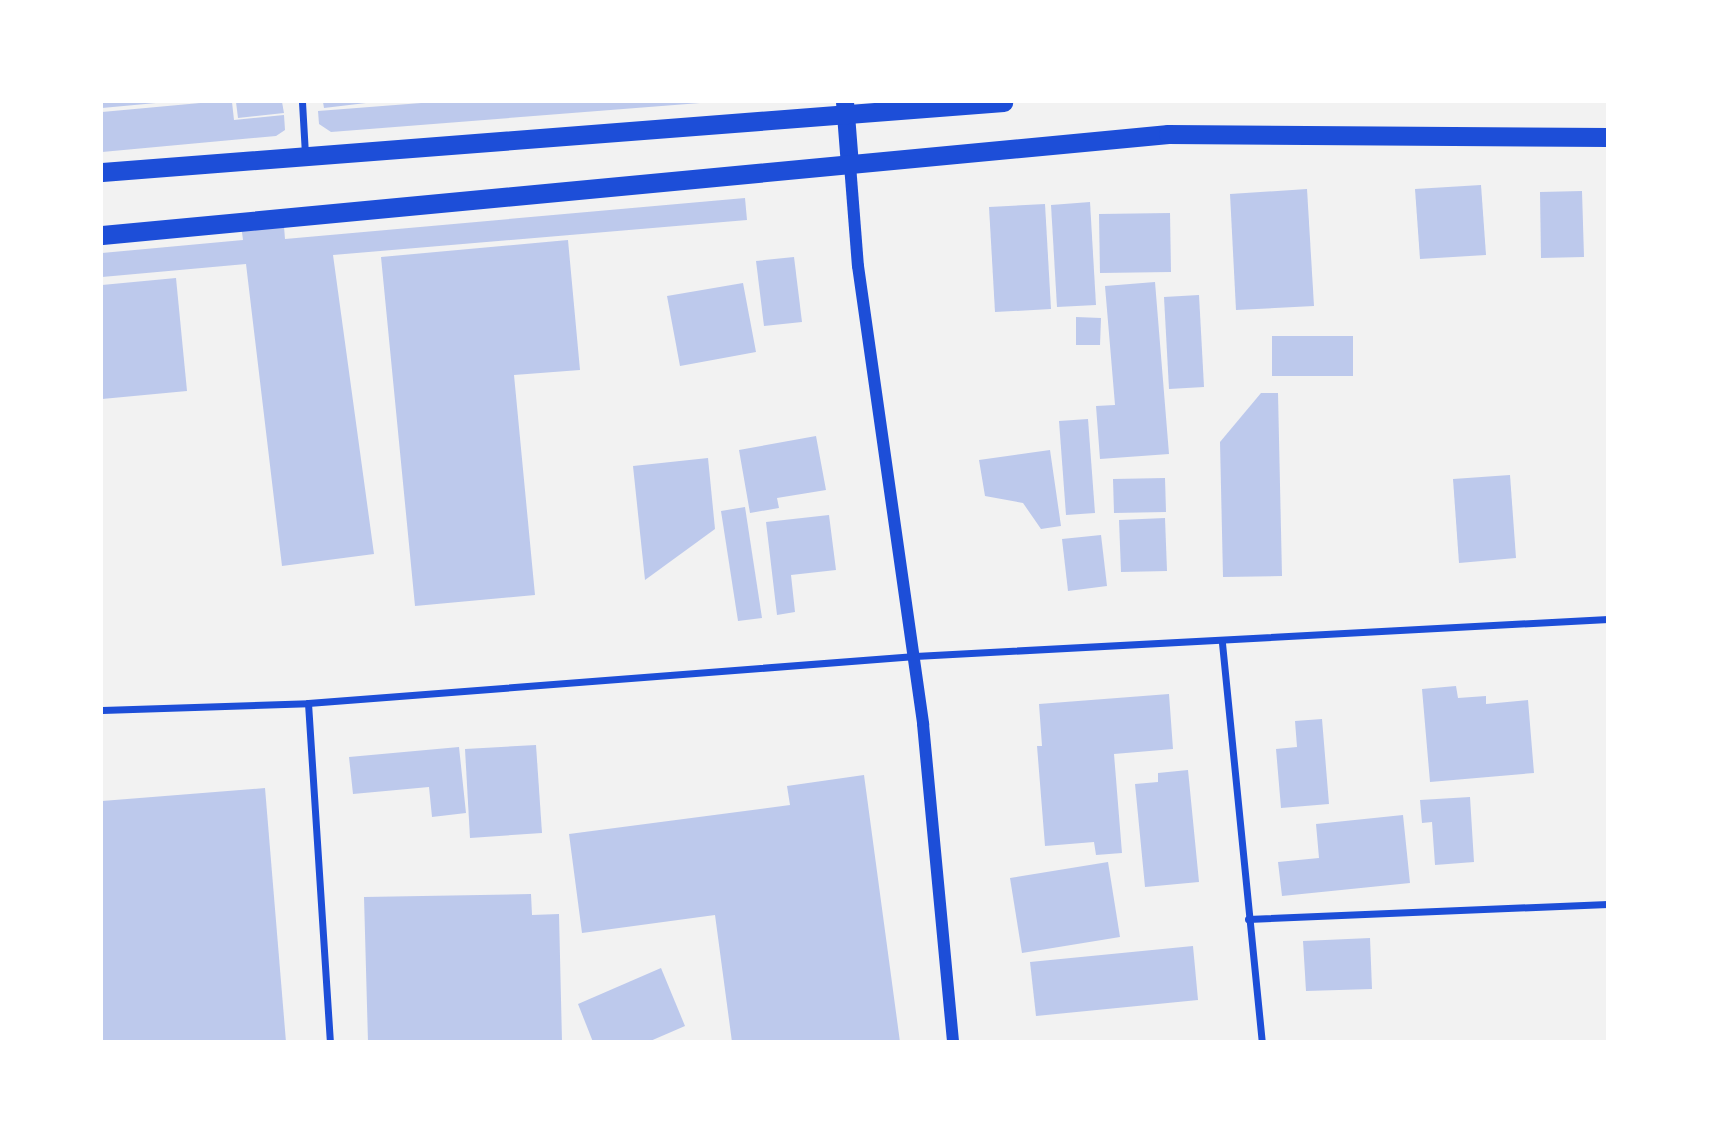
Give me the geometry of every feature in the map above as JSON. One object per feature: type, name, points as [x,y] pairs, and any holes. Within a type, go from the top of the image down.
[{"type":"highway","points":[[102,172],[846,109],[1003,102]]},
{"type":"highway","points":[[102,235],[1168,134],[1608,136]]},
{"type":"main road","points":[[846,109],[850,165]]},
{"type":"street","points":[[302,102],[305,155]]},
{"type":"street","points":[[850,165],[858,266],[915,656],[953,1041]]},
{"type":"street","points":[[102,710],[308,703],[915,656],[1222,643],[1608,620]]},
{"type":"street","points":[[1222,643],[1262,1041]]},
{"type":"street","points":[[308,703],[330,1041]]},
{"type":"street","points":[[1248,919],[1608,904]]},
{"type":"building","points":[[102,102],[156,102],[156,103],[102,108]]},
{"type":"building","points":[[232,102],[234,120],[284,115],[285,130],[276,136],[102,152],[102,112]]},
{"type":"building","points":[[236,102],[282,102],[284,113],[238,118]]},
{"type":"building","points":[[323,102],[366,102],[366,103],[324,108]]},
{"type":"building","points":[[434,102],[700,103],[331,132],[319,124],[318,111]]},
{"type":"building","points":[[1481,185],[1486,255],[1420,259],[1415,189]]},
{"type":"building","points":[[1307,189],[1314,306],[1236,310],[1230,194]]},
{"type":"building","points":[[1582,191],[1584,257],[1541,258],[1540,192]]},
{"type":"building","points":[[745,198],[747,220],[333,255],[374,554],[282,566],[246,264],[102,277],[102,253],[243,240],[240,217],[283,214],[285,239]]},
{"type":"building","points":[[1090,202],[1096,305],[1057,307],[1051,205]]},
{"type":"building","points":[[1045,204],[1051,309],[995,312],[989,207]]},
{"type":"building","points":[[1170,213],[1171,272],[1100,273],[1099,214]]},
{"type":"building","points":[[568,240],[580,370],[514,375],[535,595],[415,606],[381,257]]},
{"type":"building","points":[[794,257],[802,322],[764,326],[756,261]]},
{"type":"building","points":[[176,278],[187,391],[102,399],[102,285]]},
{"type":"building","points":[[1155,282],[1169,454],[1100,459],[1096,406],[1115,405],[1105,286]]},
{"type":"building","points":[[743,283],[756,352],[680,366],[667,296]]},
{"type":"building","points":[[1199,295],[1204,387],[1169,389],[1164,297]]},
{"type":"building","points":[[1076,317],[1101,318],[1100,345],[1076,345]]},
{"type":"building","points":[[1272,336],[1353,336],[1353,376],[1272,376]]},
{"type":"building","points":[[1261,393],[1278,393],[1282,576],[1223,577],[1220,442]]},
{"type":"building","points":[[1088,419],[1095,513],[1066,515],[1059,421]]},
{"type":"building","points":[[816,436],[826,490],[777,498],[779,508],[750,513],[739,450]]},
{"type":"building","points":[[1050,450],[1061,526],[1041,529],[1023,503],[985,496],[979,460]]},
{"type":"building","points":[[708,458],[715,529],[645,580],[633,466]]},
{"type":"building","points":[[1510,475],[1516,558],[1459,563],[1453,479]]},
{"type":"building","points":[[1165,478],[1166,512],[1114,513],[1113,479]]},
{"type":"building","points":[[745,507],[762,618],[738,621],[721,511]]},
{"type":"building","points":[[829,515],[836,570],[791,575],[795,612],[777,615],[766,522]]},
{"type":"building","points":[[1165,518],[1167,571],[1121,572],[1119,520]]},
{"type":"building","points":[[1101,535],[1107,586],[1068,591],[1062,539]]},
{"type":"building","points":[[1456,686],[1458,698],[1486,696],[1486,704],[1528,700],[1534,773],[1430,782],[1422,689]]},
{"type":"building","points":[[1169,694],[1173,749],[1114,754],[1122,853],[1096,855],[1094,842],[1045,846],[1037,746],[1042,746],[1039,704]]},
{"type":"building","points":[[1322,719],[1329,804],[1281,808],[1276,749],[1297,747],[1295,721]]},
{"type":"building","points":[[536,745],[542,833],[470,838],[465,749]]},
{"type":"building","points":[[459,747],[466,813],[432,817],[429,787],[353,794],[349,757]]},
{"type":"building","points":[[1188,770],[1199,882],[1145,887],[1135,784],[1158,782],[1158,773]]},
{"type":"building","points":[[864,775],[900,1042],[732,1042],[715,915],[582,933],[569,834],[790,805],[787,786]]},
{"type":"building","points":[[265,788],[286,1042],[102,1042],[102,801]]},
{"type":"building","points":[[1470,797],[1474,862],[1435,865],[1432,822],[1422,823],[1420,800]]},
{"type":"building","points":[[1403,815],[1410,883],[1282,896],[1278,862],[1319,858],[1316,824]]},
{"type":"building","points":[[1108,862],[1120,937],[1022,953],[1010,878]]},
{"type":"building","points":[[531,894],[532,915],[559,914],[562,1042],[368,1042],[364,897]]},
{"type":"building","points":[[1370,938],[1372,989],[1306,991],[1303,941]]},
{"type":"building","points":[[1193,946],[1198,1000],[1036,1016],[1030,962]]},
{"type":"building","points":[[661,968],[685,1026],[648,1042],[593,1042],[578,1004]]}]
